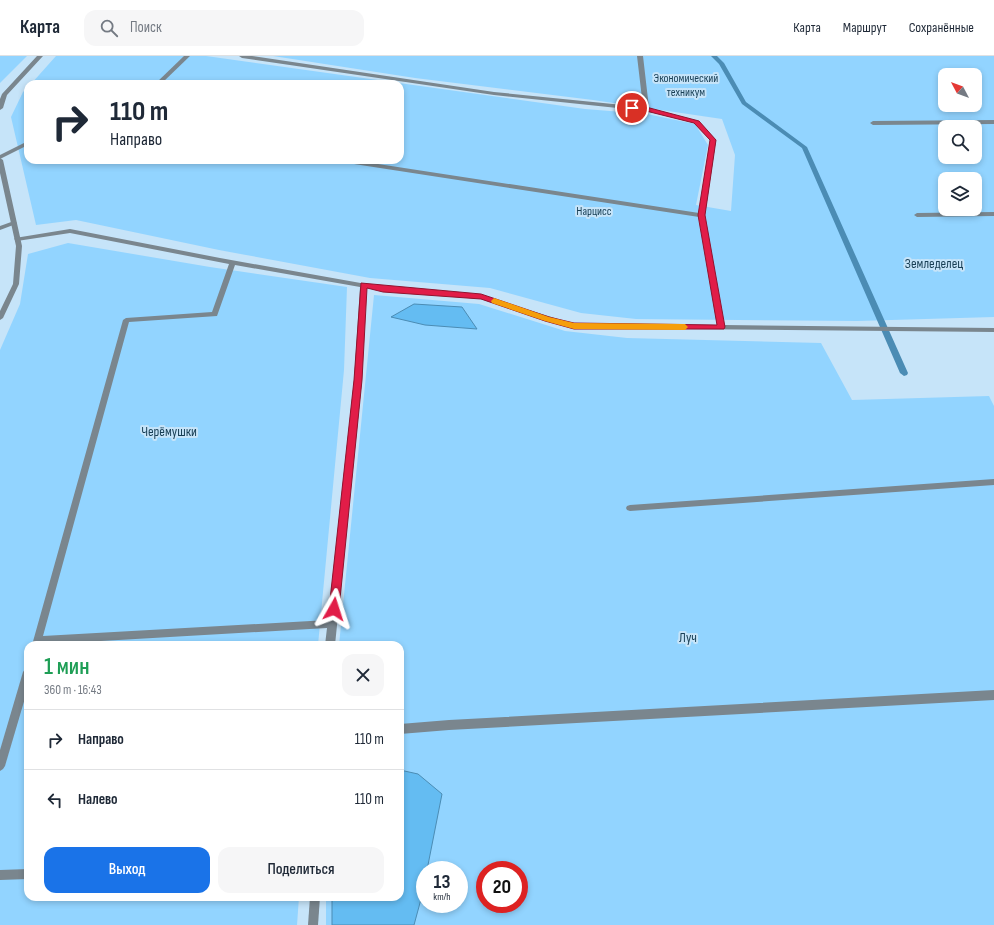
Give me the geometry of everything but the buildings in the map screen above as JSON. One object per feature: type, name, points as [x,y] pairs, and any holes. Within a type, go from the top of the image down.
[{"type":"street","points":[[0,108],[4,96],[40,56]]},
{"type":"street","points":[[162,80],[187,56]]},
{"type":"street","points":[[242,56],[397,80]]},
{"type":"street","points":[[640,56],[646,109]]},
{"type":"street","points":[[404,81],[590,105],[646,109],[696,122],[713,140],[702,215],[721,327]]},
{"type":"street","points":[[873,123],[994,122]]},
{"type":"street","points":[[0,318],[16,284],[19,246],[0,159],[24,145]]},
{"type":"street","points":[[367,164],[702,215]]},
{"type":"street","points":[[917,215],[994,214]]},
{"type":"street","points":[[0,228],[14,223]]},
{"type":"street","points":[[17,239],[70,231],[383,289],[481,297],[574,326],[994,330]]},
{"type":"street","points":[[37,641],[126,320],[215,314],[233,262]]},
{"type":"street","points":[[330,641],[358,380],[363,285]]},
{"type":"street","points":[[630,508],[994,482]]},
{"type":"street","points":[[53,641],[332,624]]},
{"type":"street","points":[[0,766],[24,685]]},
{"type":"street","points":[[404,729],[449,724],[994,695]]},
{"type":"street","points":[[0,875],[24,874]]},
{"type":"street","points":[[313,925],[315,901]]},
{"type":"green space","points":[[0,56],[27,56],[0,83]]},
{"type":"green space","name":"Нарцисс","points":[[56,56],[206,56],[378,80],[35,80]]},
{"type":"green space","name":"Нарцисс","points":[[273,56],[994,56],[994,317],[857,321],[636,319],[581,313],[490,288],[370,278],[219,250],[76,220],[36,225],[11,117],[24,91],[24,164],[404,164],[404,84],[585,109],[647,114],[695,124],[708,145],[696,205],[731,211],[735,155],[722,119],[593,100],[415,78]]},
{"type":"green space","name":"Черёмушки","points":[[68,243],[210,267],[347,287],[344,370],[318,641],[24,641],[24,901],[299,901],[297,925],[0,925],[0,350],[20,304],[28,254]]},
{"type":"green space","name":"Луч","points":[[374,295],[479,304],[565,331],[627,338],[821,343],[852,400],[989,396],[994,406],[994,925],[326,925],[326,901],[404,901],[404,641],[339,641]]},
{"type":"shaded area","points":[[414,304],[462,307],[477,329],[425,325],[391,317]]},
{"type":"shaded area","points":[[404,771],[418,774],[442,794],[429,861],[416,861],[416,913],[417,913],[414,925],[332,925],[332,901],[404,901]]},
{"type":"waterway","points":[[714,56],[721,63],[744,103],[804,147],[904,373]]},
{"type":"slow traffic","points":[[494,301],[574,326],[685,327]]},
{"type":"route","points":[[334,609],[358,380],[363,285],[383,289],[481,297],[574,326],[721,327],[702,215],[713,140],[696,122],[646,109],[632,108]]},
{"type":"park label","name":"Экономический техникум","points":[[686,85]]},
{"type":"park label","name":"Земледелец","points":[[934,263]]}]
